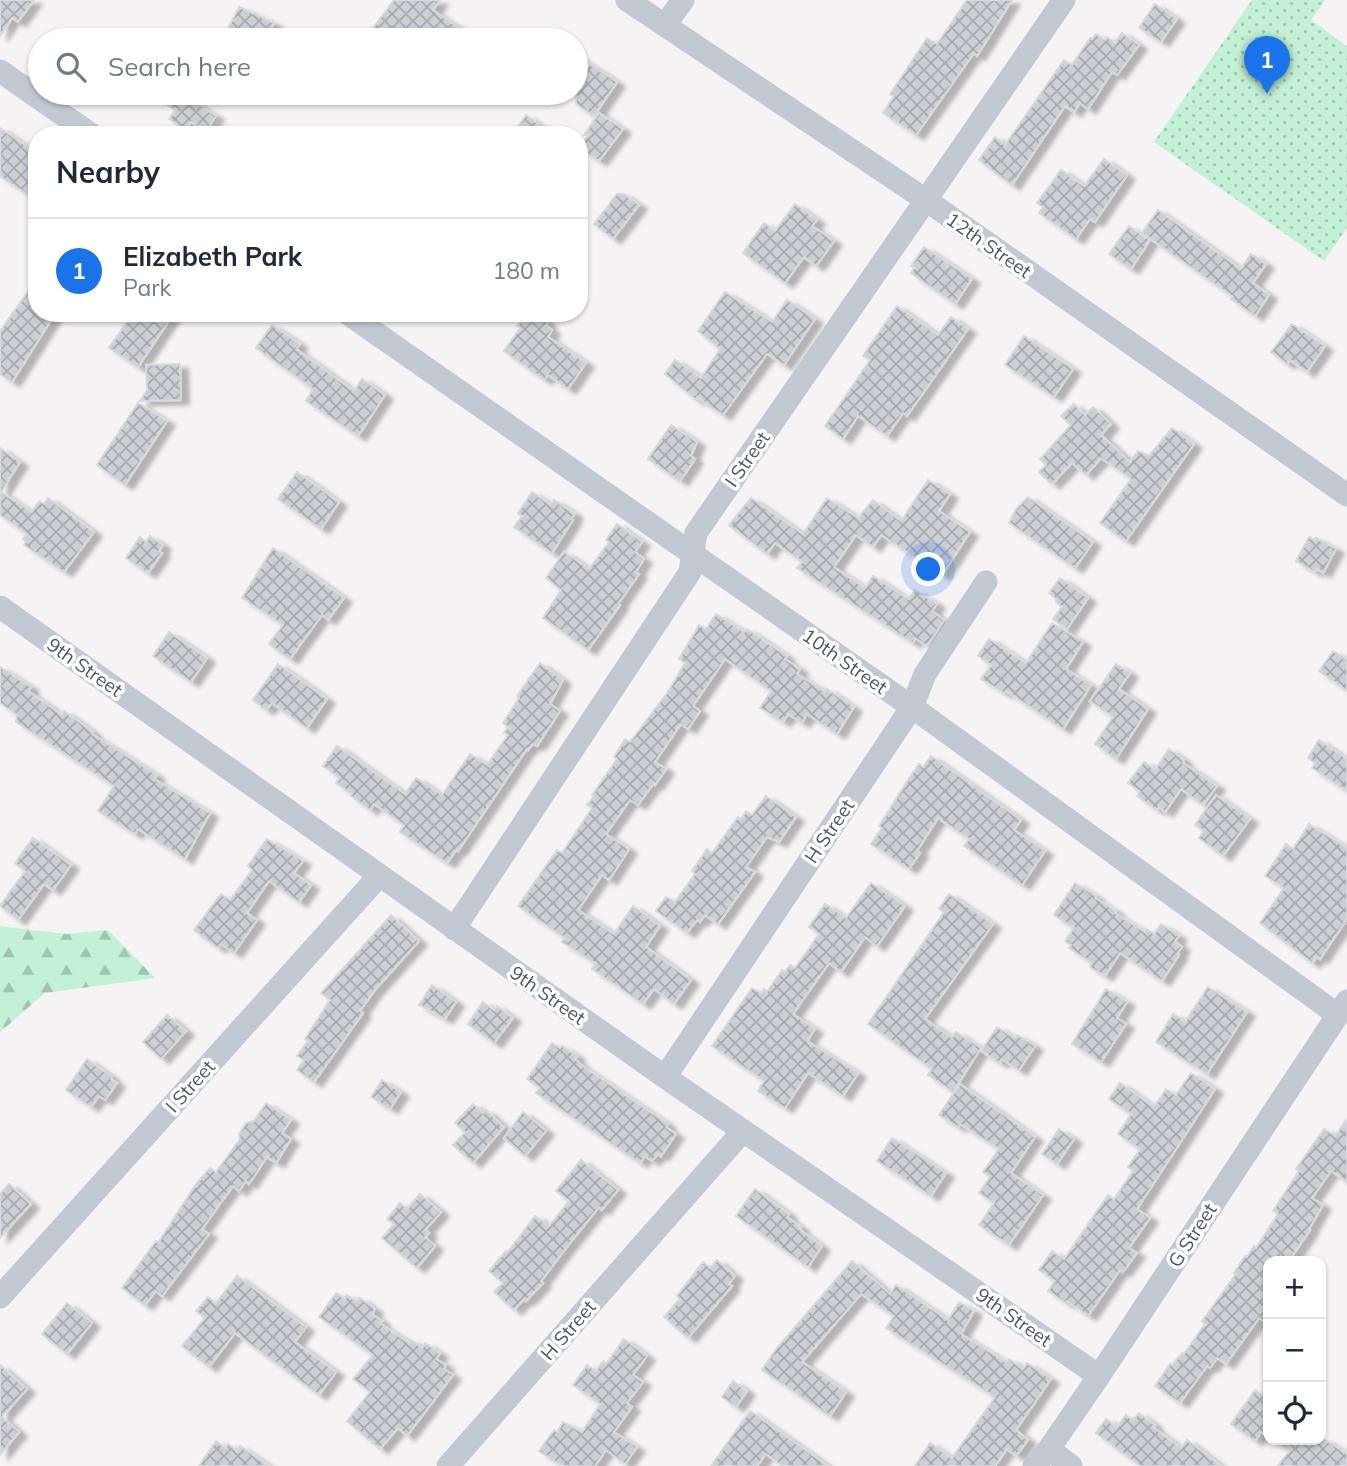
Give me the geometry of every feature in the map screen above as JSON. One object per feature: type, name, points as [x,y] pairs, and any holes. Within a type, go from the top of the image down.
[{"type":"street","name":"12th Street","points":[[627,0],[926,200],[1347,495]]},
{"type":"street","points":[[665,26],[682,0]]},
{"type":"street","name":"I Street","points":[[454,929],[690,572],[696,533],[1064,0]]},
{"type":"street","points":[[0,71],[28,90]]},
{"type":"street","points":[[49,105],[79,126]]},
{"type":"street","name":"10th Street","points":[[360,322],[1343,1008]]},
{"type":"street","name":"H Street","points":[[665,1077],[912,707],[925,674],[986,582]]},
{"type":"street","name":"9th Street","points":[[0,607],[665,1077],[1099,1376]]},
{"type":"street","name":"I Street","points":[[0,1297],[379,876]]},
{"type":"street","name":"G Street","points":[[1034,1466],[1049,1449],[1099,1376],[1343,1008]]},
{"type":"street","name":"H Street","points":[[448,1466],[743,1131]]},
{"type":"street","points":[[1049,1449],[1071,1466]]},
{"type":"green space","points":[[1252,0],[1325,0],[1311,20],[1347,46],[1347,228],[1324,261],[1154,142]]},
{"type":"green space","points":[[0,926],[66,934],[108,930],[155,978],[45,993],[0,1032]]},
{"type":"building","points":[[0,0],[34,0],[18,22],[12,18],[0,36]]},
{"type":"building","points":[[394,0],[440,0],[433,10],[459,28],[373,28]]},
{"type":"building","points":[[967,0],[1012,0],[977,56],[974,53],[916,135],[883,113],[894,96],[890,94],[927,38],[937,44]]},
{"type":"building","points":[[1155,4],[1177,19],[1161,42],[1139,28]]},
{"type":"building","points":[[239,7],[274,23],[271,28],[228,28]]},
{"type":"building","points":[[1122,33],[1139,45],[1117,75],[1112,72],[1088,109],[1080,103],[1074,112],[1065,106],[1012,185],[979,160],[995,137],[1005,145],[1064,60],[1072,65],[1090,38],[1096,34],[1115,43]]},
{"type":"building","points":[[588,63],[617,82],[594,116],[578,105],[588,105]]},
{"type":"building","points":[[167,105],[199,105],[216,116],[209,126],[197,126],[191,122],[188,126],[179,126],[169,119],[175,110]]},
{"type":"building","points":[[599,113],[623,129],[599,161],[588,154],[588,129]]},
{"type":"building","points":[[526,115],[541,126],[518,126]]},
{"type":"building","points":[[0,128],[28,147],[28,195],[0,176]]},
{"type":"building","points":[[1104,159],[1127,175],[1095,222],[1090,219],[1076,239],[1039,213],[1043,207],[1037,203],[1061,170],[1084,186]]},
{"type":"building","points":[[617,194],[624,194],[639,205],[613,239],[594,224]]},
{"type":"building","points":[[795,204],[817,220],[812,226],[834,241],[816,266],[804,257],[785,283],[743,253],[764,223],[775,231]]},
{"type":"building","points":[[1158,210],[1241,269],[1251,254],[1266,264],[1253,283],[1269,295],[1255,316],[1231,299],[1233,297],[1142,233]]},
{"type":"building","points":[[1129,226],[1150,240],[1131,269],[1109,254]]},
{"type":"building","points":[[924,247],[972,279],[955,304],[911,273],[914,268],[911,266]]},
{"type":"building","points":[[28,292],[28,322],[50,322],[12,382],[0,374],[0,331]]},
{"type":"building","points":[[725,292],[772,322],[787,300],[815,319],[784,365],[767,354],[723,415],[697,397],[696,400],[665,374],[675,360],[701,378],[720,349],[698,331]]},
{"type":"building","points":[[897,306],[938,335],[951,317],[968,329],[907,416],[903,413],[887,436],[858,416],[843,439],[825,426],[870,360],[863,356]]},
{"type":"building","points":[[127,322],[168,322],[138,367],[109,348]]},
{"type":"building","points":[[520,322],[548,322],[546,325],[552,330],[548,337],[586,363],[568,389],[548,375],[544,380],[504,351],[520,328],[517,326]]},
{"type":"building","points":[[1292,324],[1325,346],[1307,372],[1290,360],[1287,364],[1271,352]]},
{"type":"building","points":[[272,325],[300,344],[296,349],[354,391],[362,379],[385,395],[358,436],[306,401],[313,389],[256,348]]},
{"type":"building","points":[[1024,336],[1073,369],[1054,397],[1005,365]]},
{"type":"building","points":[[180,364],[181,400],[140,401],[147,390],[146,365]]},
{"type":"building","points":[[138,403],[167,421],[125,485],[97,465]]},
{"type":"building","points":[[1074,404],[1085,415],[1093,407],[1111,424],[1101,435],[1130,462],[1138,451],[1149,456],[1172,428],[1194,444],[1126,541],[1100,523],[1131,479],[1101,458],[1086,475],[1072,463],[1052,484],[1039,472],[1046,465],[1040,459],[1071,425],[1061,416]]},
{"type":"building","points":[[671,425],[697,442],[691,456],[695,459],[680,481],[648,459]]},
{"type":"building","points":[[0,448],[20,462],[1,492],[32,512],[39,501],[44,504],[48,498],[94,532],[64,572],[24,545],[26,542],[23,539],[27,534],[0,515]]},
{"type":"building","points":[[297,472],[339,502],[321,529],[278,499]]},
{"type":"building","points":[[928,480],[950,494],[939,511],[970,532],[942,575],[881,535],[873,547],[856,535],[834,567],[865,588],[873,576],[908,599],[915,590],[937,604],[932,611],[944,620],[927,646],[915,638],[913,643],[797,568],[802,562],[775,543],[767,554],[729,525],[751,498],[803,534],[827,498],[858,518],[873,500],[901,521]]},
{"type":"building","points":[[532,492],[551,505],[554,500],[575,514],[552,553],[514,527],[522,516],[518,513]]},
{"type":"building","points":[[1028,497],[1093,542],[1075,568],[1009,523],[1016,509]]},
{"type":"building","points":[[617,524],[642,542],[635,552],[644,559],[636,572],[639,574],[618,604],[620,605],[588,650],[543,618],[561,590],[546,578],[564,552],[589,569],[609,542],[606,540]]},
{"type":"building","points":[[150,536],[163,545],[159,551],[162,553],[148,573],[126,558],[140,537],[146,542]]},
{"type":"building","points":[[1309,537],[1336,549],[1323,573],[1317,569],[1315,572],[1296,561]]},
{"type":"building","points":[[273,548],[344,598],[328,620],[322,615],[290,659],[269,644],[283,625],[242,598]]},
{"type":"building","points":[[1060,578],[1088,598],[1067,629],[1053,619],[1062,607],[1049,593]]},
{"type":"building","points":[[716,614],[744,632],[747,629],[787,656],[785,659],[800,669],[797,674],[854,707],[837,734],[807,714],[802,723],[788,714],[783,722],[760,708],[771,691],[725,659],[693,706],[700,711],[688,729],[681,724],[655,762],[666,769],[638,805],[630,800],[606,834],[629,849],[609,880],[602,875],[578,910],[614,934],[633,906],[660,926],[646,947],[691,980],[674,1004],[654,989],[643,1004],[592,969],[595,963],[562,942],[565,938],[518,906],[557,850],[562,853],[592,808],[587,805],[617,759],[614,757],[625,739],[630,742],[667,693],[685,663],[679,659],[699,625],[706,629]]},
{"type":"building","points":[[1052,623],[1083,642],[1066,669],[1091,685],[1063,729],[1006,691],[1004,693],[981,679],[991,665],[978,656],[989,639],[1026,663]]},
{"type":"building","points":[[169,632],[207,658],[191,682],[153,656]]},
{"type":"building","points":[[1333,651],[1347,660],[1347,691],[1319,671]]},
{"type":"building","points":[[540,663],[563,680],[550,704],[560,711],[537,746],[533,744],[527,749],[458,851],[457,849],[447,863],[400,832],[404,825],[374,804],[370,810],[351,796],[352,794],[336,783],[340,778],[323,766],[337,746],[405,794],[416,778],[442,795],[470,754],[487,765],[508,735],[504,733],[508,727],[503,723],[519,698],[517,696]]},
{"type":"building","points":[[278,664],[327,699],[307,728],[272,703],[266,710],[253,700]]},
{"type":"building","points":[[1116,664],[1130,673],[1119,689],[1148,709],[1116,759],[1095,744],[1113,717],[1090,701]]},
{"type":"building","points":[[0,667],[31,687],[28,691],[62,715],[64,711],[93,732],[92,734],[157,775],[154,779],[210,813],[185,859],[138,829],[135,834],[98,811],[114,786],[16,722],[17,715],[0,703]]},
{"type":"building","points":[[1319,740],[1347,759],[1347,791],[1312,768],[1315,763],[1308,758]]},
{"type":"building","points":[[1169,749],[1184,760],[1183,763],[1217,786],[1203,805],[1181,789],[1165,812],[1159,807],[1157,810],[1137,796],[1140,792],[1128,783],[1144,762],[1155,770]]},
{"type":"building","points":[[931,756],[1021,820],[1014,830],[1045,851],[1022,885],[964,846],[969,839],[938,818],[909,869],[871,844],[908,780],[919,764],[923,767]]},
{"type":"building","points":[[1216,795],[1250,819],[1223,856],[1199,838],[1204,831],[1195,825]]},
{"type":"building","points":[[766,796],[796,817],[779,842],[767,837],[746,867],[755,872],[718,924],[705,915],[700,922],[697,920],[687,933],[656,911],[666,897],[675,902],[695,874],[692,871],[707,849],[712,853],[738,817],[741,819],[746,811],[752,815]]},
{"type":"building","points":[[1309,824],[1347,848],[1347,919],[1320,959],[1317,957],[1312,963],[1260,923],[1284,888],[1265,876],[1286,844],[1293,849]]},
{"type":"building","points":[[33,838],[71,865],[53,890],[44,884],[18,920],[0,906],[25,871],[15,863]]},
{"type":"building","points":[[267,839],[303,861],[294,873],[311,885],[299,902],[269,881],[247,913],[257,920],[234,953],[221,944],[218,948],[194,930],[221,894],[230,900],[252,870],[248,866]]},
{"type":"building","points":[[871,883],[905,906],[877,946],[865,937],[841,972],[829,963],[793,1014],[815,1029],[807,1041],[858,1073],[843,1096],[808,1073],[785,1108],[758,1091],[764,1081],[712,1046],[752,988],[761,993],[764,989],[767,992],[782,970],[785,972],[790,965],[795,968],[819,934],[809,927],[825,904],[846,918]]},
{"type":"building","points":[[1075,883],[1145,932],[1146,929],[1154,934],[1161,924],[1179,936],[1175,941],[1182,947],[1177,954],[1179,955],[1162,981],[1120,953],[1105,976],[1090,967],[1092,963],[1069,948],[1071,945],[1065,941],[1074,928],[1054,915]]},
{"type":"building","points":[[949,894],[993,924],[925,1019],[952,1038],[956,1032],[981,1048],[953,1092],[928,1075],[932,1069],[868,1024],[944,912],[939,909]]},
{"type":"building","points":[[391,915],[419,941],[375,990],[360,1011],[363,1013],[314,1082],[297,1070],[304,1060],[297,1056],[330,1000],[321,993]]},
{"type":"building","points":[[432,985],[456,1002],[445,1019],[419,1005]]},
{"type":"building","points":[[1208,987],[1247,1012],[1207,1074],[1156,1042],[1173,1014],[1185,1022]]},
{"type":"building","points":[[1106,989],[1127,1002],[1117,1018],[1126,1024],[1101,1062],[1072,1044]]},
{"type":"building","points":[[483,1002],[494,1010],[497,1006],[513,1018],[494,1043],[468,1024]]},
{"type":"building","points":[[167,1015],[186,1031],[161,1059],[143,1042]]},
{"type":"building","points":[[997,1027],[1035,1046],[1019,1070],[1002,1059],[1000,1063],[981,1051]]},
{"type":"building","points":[[552,1043],[577,1056],[575,1059],[584,1067],[668,1124],[666,1127],[676,1134],[661,1156],[658,1154],[652,1161],[645,1156],[640,1163],[536,1093],[540,1088],[527,1079]]},
{"type":"building","points":[[87,1059],[117,1083],[105,1100],[99,1096],[91,1107],[66,1090]]},
{"type":"building","points":[[1191,1073],[1215,1089],[1137,1209],[1150,1218],[1129,1248],[1137,1253],[1123,1272],[1120,1270],[1088,1316],[1048,1291],[1055,1281],[1039,1270],[1052,1251],[1064,1259],[1108,1195],[1114,1199],[1133,1171],[1128,1167],[1140,1149],[1118,1134],[1131,1114],[1109,1099],[1120,1083],[1154,1107],[1166,1089],[1176,1095]]},
{"type":"building","points":[[382,1080],[401,1092],[390,1109],[371,1097]]},
{"type":"building","points":[[960,1084],[1035,1137],[1011,1173],[1043,1195],[1009,1245],[979,1225],[994,1203],[979,1193],[990,1177],[983,1172],[999,1149],[960,1124],[958,1127],[939,1115]]},
{"type":"building","points":[[266,1103],[291,1120],[282,1133],[291,1139],[276,1163],[267,1157],[249,1184],[246,1181],[239,1191],[233,1186],[202,1229],[209,1234],[162,1296],[156,1291],[145,1305],[122,1288],[156,1241],[158,1243],[196,1184],[210,1168],[216,1172],[240,1139],[239,1134],[246,1123],[254,1121]]},
{"type":"building","points":[[473,1104],[483,1113],[486,1110],[504,1127],[473,1163],[453,1145],[465,1132],[455,1123]]},
{"type":"building","points":[[523,1112],[546,1131],[525,1156],[504,1138]]},
{"type":"building","points":[[1347,1119],[1347,1182],[1331,1171],[1312,1198],[1323,1205],[1292,1256],[1263,1256],[1263,1321],[1259,1318],[1226,1364],[1217,1358],[1210,1368],[1207,1366],[1180,1403],[1155,1386],[1170,1364],[1184,1354],[1205,1324],[1202,1321],[1236,1274],[1234,1273],[1245,1256],[1247,1257],[1254,1246],[1256,1248],[1278,1214],[1273,1211],[1299,1171],[1296,1169],[1324,1129],[1335,1136]]},
{"type":"building","points":[[1059,1129],[1074,1139],[1057,1164],[1042,1154]]},
{"type":"building","points":[[892,1138],[946,1173],[931,1196],[877,1161]]},
{"type":"building","points":[[581,1160],[618,1190],[602,1210],[599,1207],[541,1281],[543,1283],[514,1310],[494,1292],[503,1283],[489,1271],[506,1251],[508,1252],[535,1216],[549,1226],[569,1201],[556,1191]]},
{"type":"building","points":[[9,1184],[31,1204],[0,1238],[0,1194]]},
{"type":"building","points":[[755,1189],[789,1214],[787,1217],[801,1227],[799,1229],[822,1246],[808,1267],[736,1216]]},
{"type":"building","points":[[420,1194],[441,1212],[425,1230],[429,1233],[425,1237],[435,1246],[417,1268],[382,1238],[394,1224],[387,1219],[400,1203],[407,1209]]},
{"type":"building","points":[[717,1260],[735,1276],[729,1284],[732,1286],[688,1338],[664,1317],[680,1299],[677,1296],[703,1262],[710,1268]]},
{"type":"building","points":[[852,1261],[890,1294],[896,1285],[948,1320],[959,1302],[974,1311],[961,1334],[1006,1362],[1009,1359],[1023,1369],[1027,1363],[1051,1379],[1016,1430],[1028,1440],[1016,1456],[1007,1449],[995,1466],[915,1466],[930,1443],[952,1458],[995,1397],[886,1328],[894,1316],[861,1294],[802,1362],[846,1392],[830,1416],[762,1370],[776,1349]]},
{"type":"building","points":[[237,1276],[306,1327],[295,1342],[336,1372],[319,1395],[235,1333],[209,1367],[182,1346],[205,1318],[196,1311],[208,1297],[216,1303]]},
{"type":"building","points":[[336,1293],[345,1299],[347,1295],[357,1302],[360,1298],[375,1309],[372,1314],[382,1321],[380,1323],[409,1343],[411,1340],[422,1348],[425,1343],[440,1353],[436,1359],[446,1365],[444,1369],[453,1375],[407,1436],[398,1428],[380,1449],[347,1421],[370,1392],[353,1379],[373,1355],[319,1317]]},
{"type":"building","points":[[67,1303],[92,1323],[67,1354],[42,1334]]},
{"type":"building","points":[[624,1339],[647,1356],[633,1375],[643,1382],[627,1403],[632,1407],[614,1432],[637,1447],[625,1464],[606,1450],[595,1466],[562,1466],[539,1451],[563,1422],[582,1432],[600,1404],[573,1385],[587,1365],[596,1371],[603,1361],[606,1364]]},
{"type":"building","points":[[0,1365],[27,1389],[2,1417],[19,1432],[0,1455]]},
{"type":"building","points":[[733,1381],[747,1391],[736,1407],[722,1397]]},
{"type":"building","points":[[1255,1390],[1263,1396],[1263,1433],[1261,1432],[1255,1441],[1231,1424]]},
{"type":"building","points":[[750,1411],[828,1466],[782,1466],[766,1454],[757,1466],[711,1466]]},
{"type":"building","points":[[1139,1413],[1181,1448],[1187,1440],[1221,1466],[1140,1466],[1096,1433],[1106,1419],[1117,1427],[1126,1415],[1133,1420]]},
{"type":"building","points":[[1326,1440],[1347,1454],[1347,1466],[1278,1466],[1289,1451],[1280,1445],[1326,1445]]},
{"type":"building","points":[[216,1441],[225,1448],[228,1444],[237,1451],[240,1446],[269,1466],[199,1466]]},
{"type":"place","name":"Elizabeth Park","points":[[1267,94]]}]
